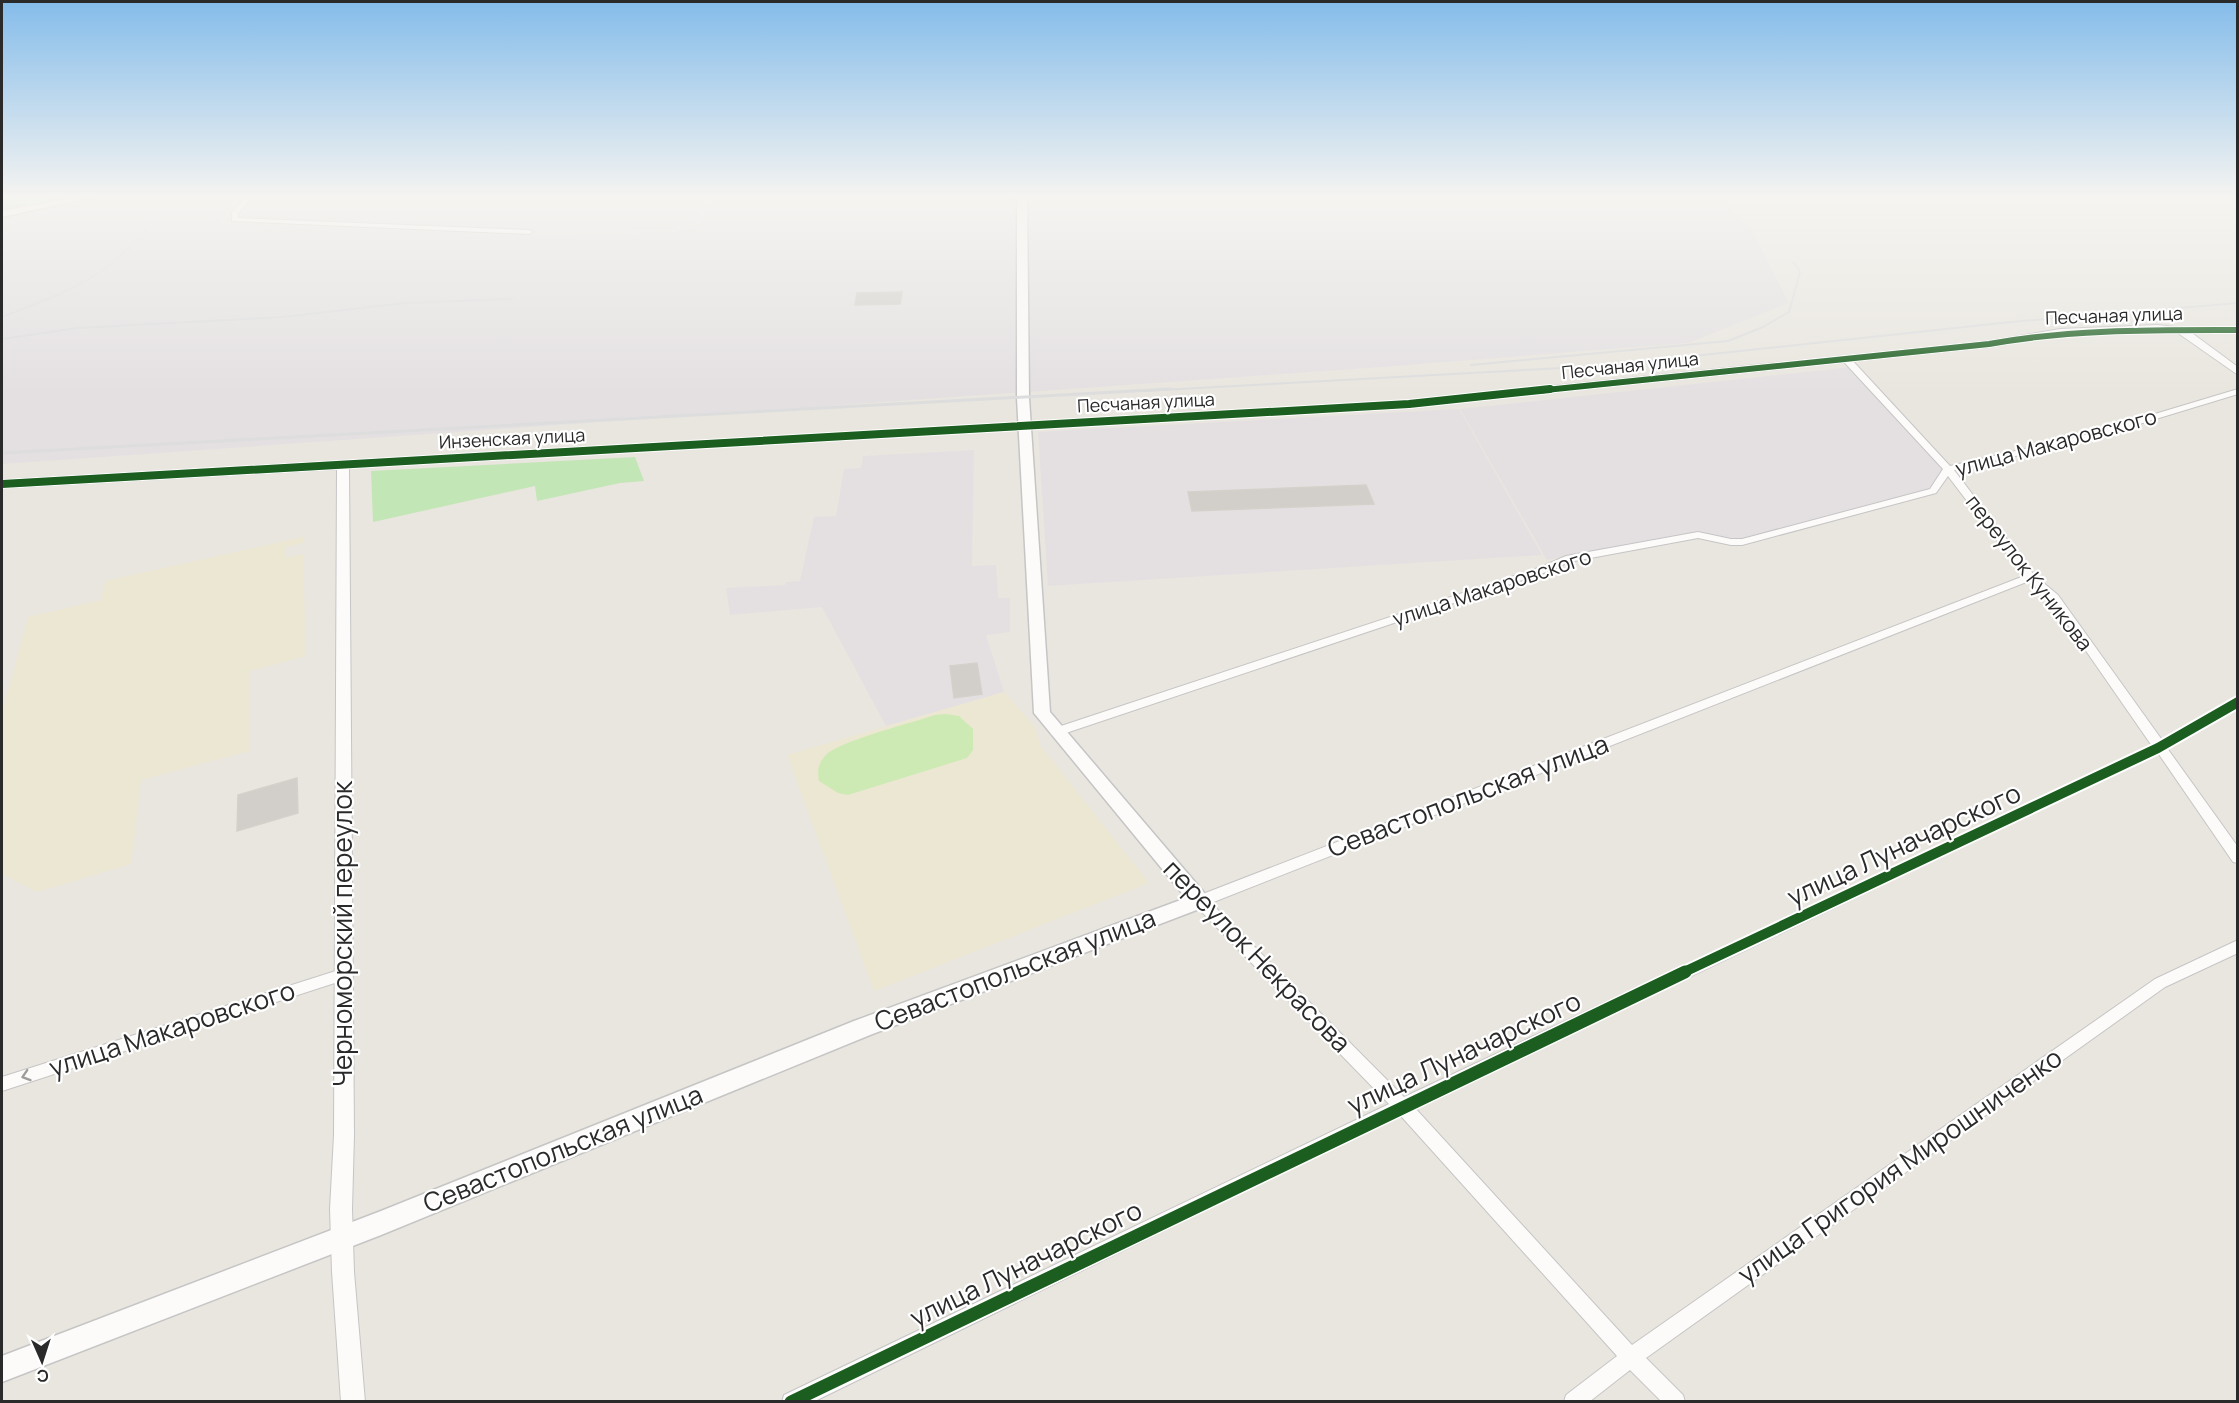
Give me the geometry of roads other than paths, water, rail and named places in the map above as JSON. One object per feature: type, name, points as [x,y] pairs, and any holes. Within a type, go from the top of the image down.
[{"type":"main road","name":"переулок Некрасова","points":[[1023,261],[1025,427],[1042,713],[1200,901]]},
{"type":"main road","name":"Севастопольская улица","points":[[2,1369],[342,1238],[862,1028],[1200,901]]},
{"type":"street","name":"Песчаная улица","points":[[1025,427],[1409,404],[1847,360],[1989,344],[2060,332],[2157,328],[2238,330]]},
{"type":"street","points":[[2181,330],[2238,372]]},
{"type":"street","name":"переулок Куникова","points":[[1847,360],[1948,469],[2030,577],[2054,597],[2158,748],[2238,858]]},
{"type":"street","name":"улица Макаровского","points":[[1056,732],[1545,569],[1566,559],[1698,535],[1714,536],[1729,543],[1742,542],[1933,491],[1948,469],[2087,437],[2238,391]]},
{"type":"street","name":"Инзенская улица","points":[[2,484],[1025,427]]},
{"type":"street","name":"Черноморский переулок","points":[[342,465],[342,1238],[353,1401]]},
{"type":"street","name":"Севастопольская улица","points":[[1200,901],[2030,577]]},
{"type":"street","name":"улица Луначарского","points":[[791,1401],[1402,1106],[2158,748],[2238,702]]},
{"type":"street","name":"переулок Некрасова","points":[[1200,901],[1402,1106],[1630,1357],[1676,1401]]},
{"type":"street","name":"улица Григория Мирошниченко","points":[[1573,1401],[1630,1357],[2160,983],[2238,946]]},
{"type":"street","name":"улица Макаровского","points":[[2,1084],[342,975]]},
{"type":"railway","points":[[2,317],[69,289],[101,272],[114,261]]},
{"type":"railway","points":[[1471,365],[1728,341],[1763,327],[1789,312],[1800,272],[1793,262]]},
{"type":"railway","points":[[2,339],[78,328],[283,317],[405,303],[512,299]]},
{"type":"railway","points":[[1142,391],[1599,366],[2011,322],[2238,303]]},
{"type":"railway","points":[[2,453],[1170,389]]}]
